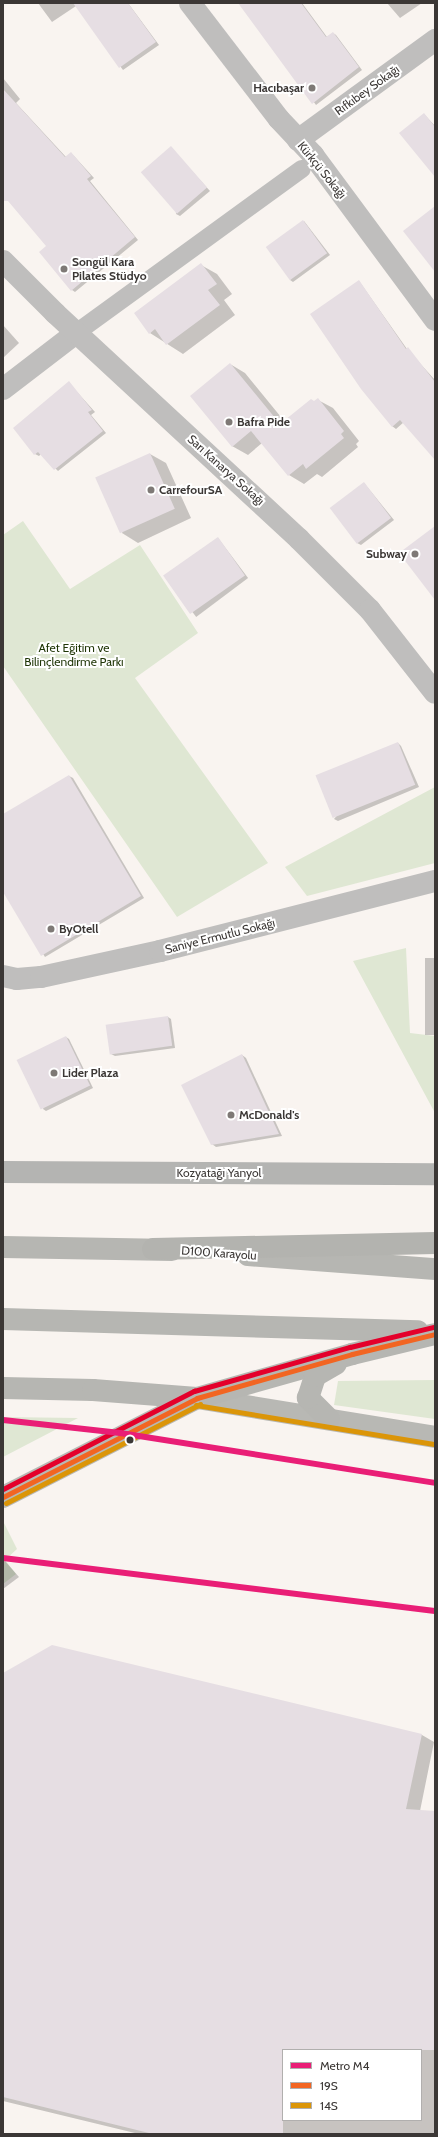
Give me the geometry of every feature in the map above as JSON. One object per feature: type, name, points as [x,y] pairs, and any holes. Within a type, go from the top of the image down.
[{"type":"highway","points":[[153,1249],[435,1243]]},
{"type":"highway","name":"D100 Karayolu","points":[[3,1247],[153,1249],[435,1269]]},
{"type":"highway","points":[[3,1319],[435,1333]]},
{"type":"highway","points":[[3,1388],[93,1390],[197,1398],[352,1354],[435,1333]]},
{"type":"highway","points":[[329,1419],[308,1398],[315,1376],[352,1354]]},
{"type":"main road","name":"Kozyatağı Yanyol","points":[[3,1172],[435,1174]]},
{"type":"main road","points":[[3,1497],[197,1398],[435,1437]]},
{"type":"street","name":"Kürkçü Sokağı","points":[[190,3],[279,119],[316,159],[435,320]]},
{"type":"street","name":"Rıfkıbey Sokağı","points":[[298,140],[435,40]]},
{"type":"street","points":[[3,389],[76,333],[302,169]]},
{"type":"street","name":"Sarı Kanarya Sokağı","points":[[3,261],[76,333],[315,554],[370,610],[435,692]]},
{"type":"street","name":"Saniye Ermutlu Sokağı","points":[[3,976],[17,979],[36,978],[153,953],[435,881]]},
{"type":"green space","name":"Afet Eğitim ve Bilinçlendirme Parkı","points":[[23,521],[70,589],[140,545],[198,633],[135,678],[268,863],[177,917],[3,666],[3,535]]},
{"type":"green space","points":[[435,787],[435,863],[307,896],[285,867]]},
{"type":"green space","points":[[406,948],[410,1033],[435,1036],[435,1113],[353,961]]},
{"type":"green space","points":[[435,1380],[435,1419],[334,1405],[338,1381]]},
{"type":"green space","points":[[3,1417],[78,1418],[3,1457]]},
{"type":"green space","points":[[3,1521],[17,1549],[5,1560],[16,1574],[3,1584]]},
{"type":"building","points":[[73,3],[128,3],[156,42],[119,68]]},
{"type":"building","points":[[238,3],[301,3],[326,37],[333,32],[359,67],[312,104]]},
{"type":"building","points":[[3,89],[65,157],[71,152],[91,176],[87,179],[135,237],[71,291],[39,252],[46,246],[8,201],[3,201]]},
{"type":"building","points":[[424,113],[435,127],[435,177],[399,133]]},
{"type":"building","points":[[171,146],[207,188],[177,214],[141,172]]},
{"type":"building","points":[[435,206],[435,272],[403,231]]},
{"type":"building","points":[[303,220],[327,253],[290,280],[266,247]]},
{"type":"building","points":[[201,263],[217,284],[208,290],[220,305],[166,345],[155,329],[149,334],[134,313]]},
{"type":"building","points":[[359,280],[406,349],[408,347],[435,382],[435,460],[400,420],[392,427],[361,389],[310,314]]},
{"type":"building","points":[[230,363],[280,424],[311,399],[314,401],[318,398],[344,431],[341,434],[344,438],[306,469],[303,464],[288,476],[251,431],[232,447],[190,396]]},
{"type":"building","points":[[69,381],[92,410],[88,412],[103,431],[54,470],[38,452],[34,455],[13,428]]},
{"type":"building","points":[[150,453],[175,509],[120,533],[95,477]]},
{"type":"building","points":[[364,482],[391,518],[357,544],[330,508]]},
{"type":"building","points":[[435,526],[435,600],[399,553]]},
{"type":"building","points":[[218,537],[245,576],[190,614],[163,575]]},
{"type":"building","points":[[398,742],[415,785],[333,818],[315,775]]},
{"type":"building","points":[[69,775],[141,896],[41,956],[3,892],[3,814]]},
{"type":"building","points":[[168,1016],[172,1046],[110,1054],[106,1025]]},
{"type":"building","name":"Lider Plaza","points":[[66,1036],[90,1085],[41,1110],[17,1060]]},
{"type":"building","points":[[242,1054],[279,1134],[211,1145],[181,1085]]},
{"type":"building","points":[[52,1645],[422,1734],[406,1809],[435,1811],[435,2050],[282,2049],[283,2134],[153,2134],[3,2097],[3,1673]]},
{"type":"metro line","name":"M4","points":[[3,1420],[120,1433],[435,1483]]},
{"type":"metro line","name":"M4","points":[[3,1558],[435,1611]]},
{"type":"transit line","points":[[3,1489],[194,1391],[350,1347],[433,1327]]},
{"type":"transit line","name":"19S","points":[[3,1497],[197,1398],[352,1354],[435,1334]]},
{"type":"transit line","name":"14S","points":[[6,1503],[200,1404]]},
{"type":"transit line","name":"14S","points":[[196,1405],[434,1444]]},
{"type":"place","name":"Hacıbaşar","points":[[312,88]]},
{"type":"place","name":"Songül Kara Pilates Stüdyo","points":[[64,269]]},
{"type":"place","name":"Bafra Pide","points":[[229,422]]},
{"type":"place","name":"CarrefourSA","points":[[151,490]]},
{"type":"place","name":"Subway","points":[[415,554]]},
{"type":"place","name":"ByOtell","points":[[51,929]]},
{"type":"place","name":"Lider Plaza","points":[[54,1073]]},
{"type":"place","name":"McDonald's","points":[[231,1115]]}]
